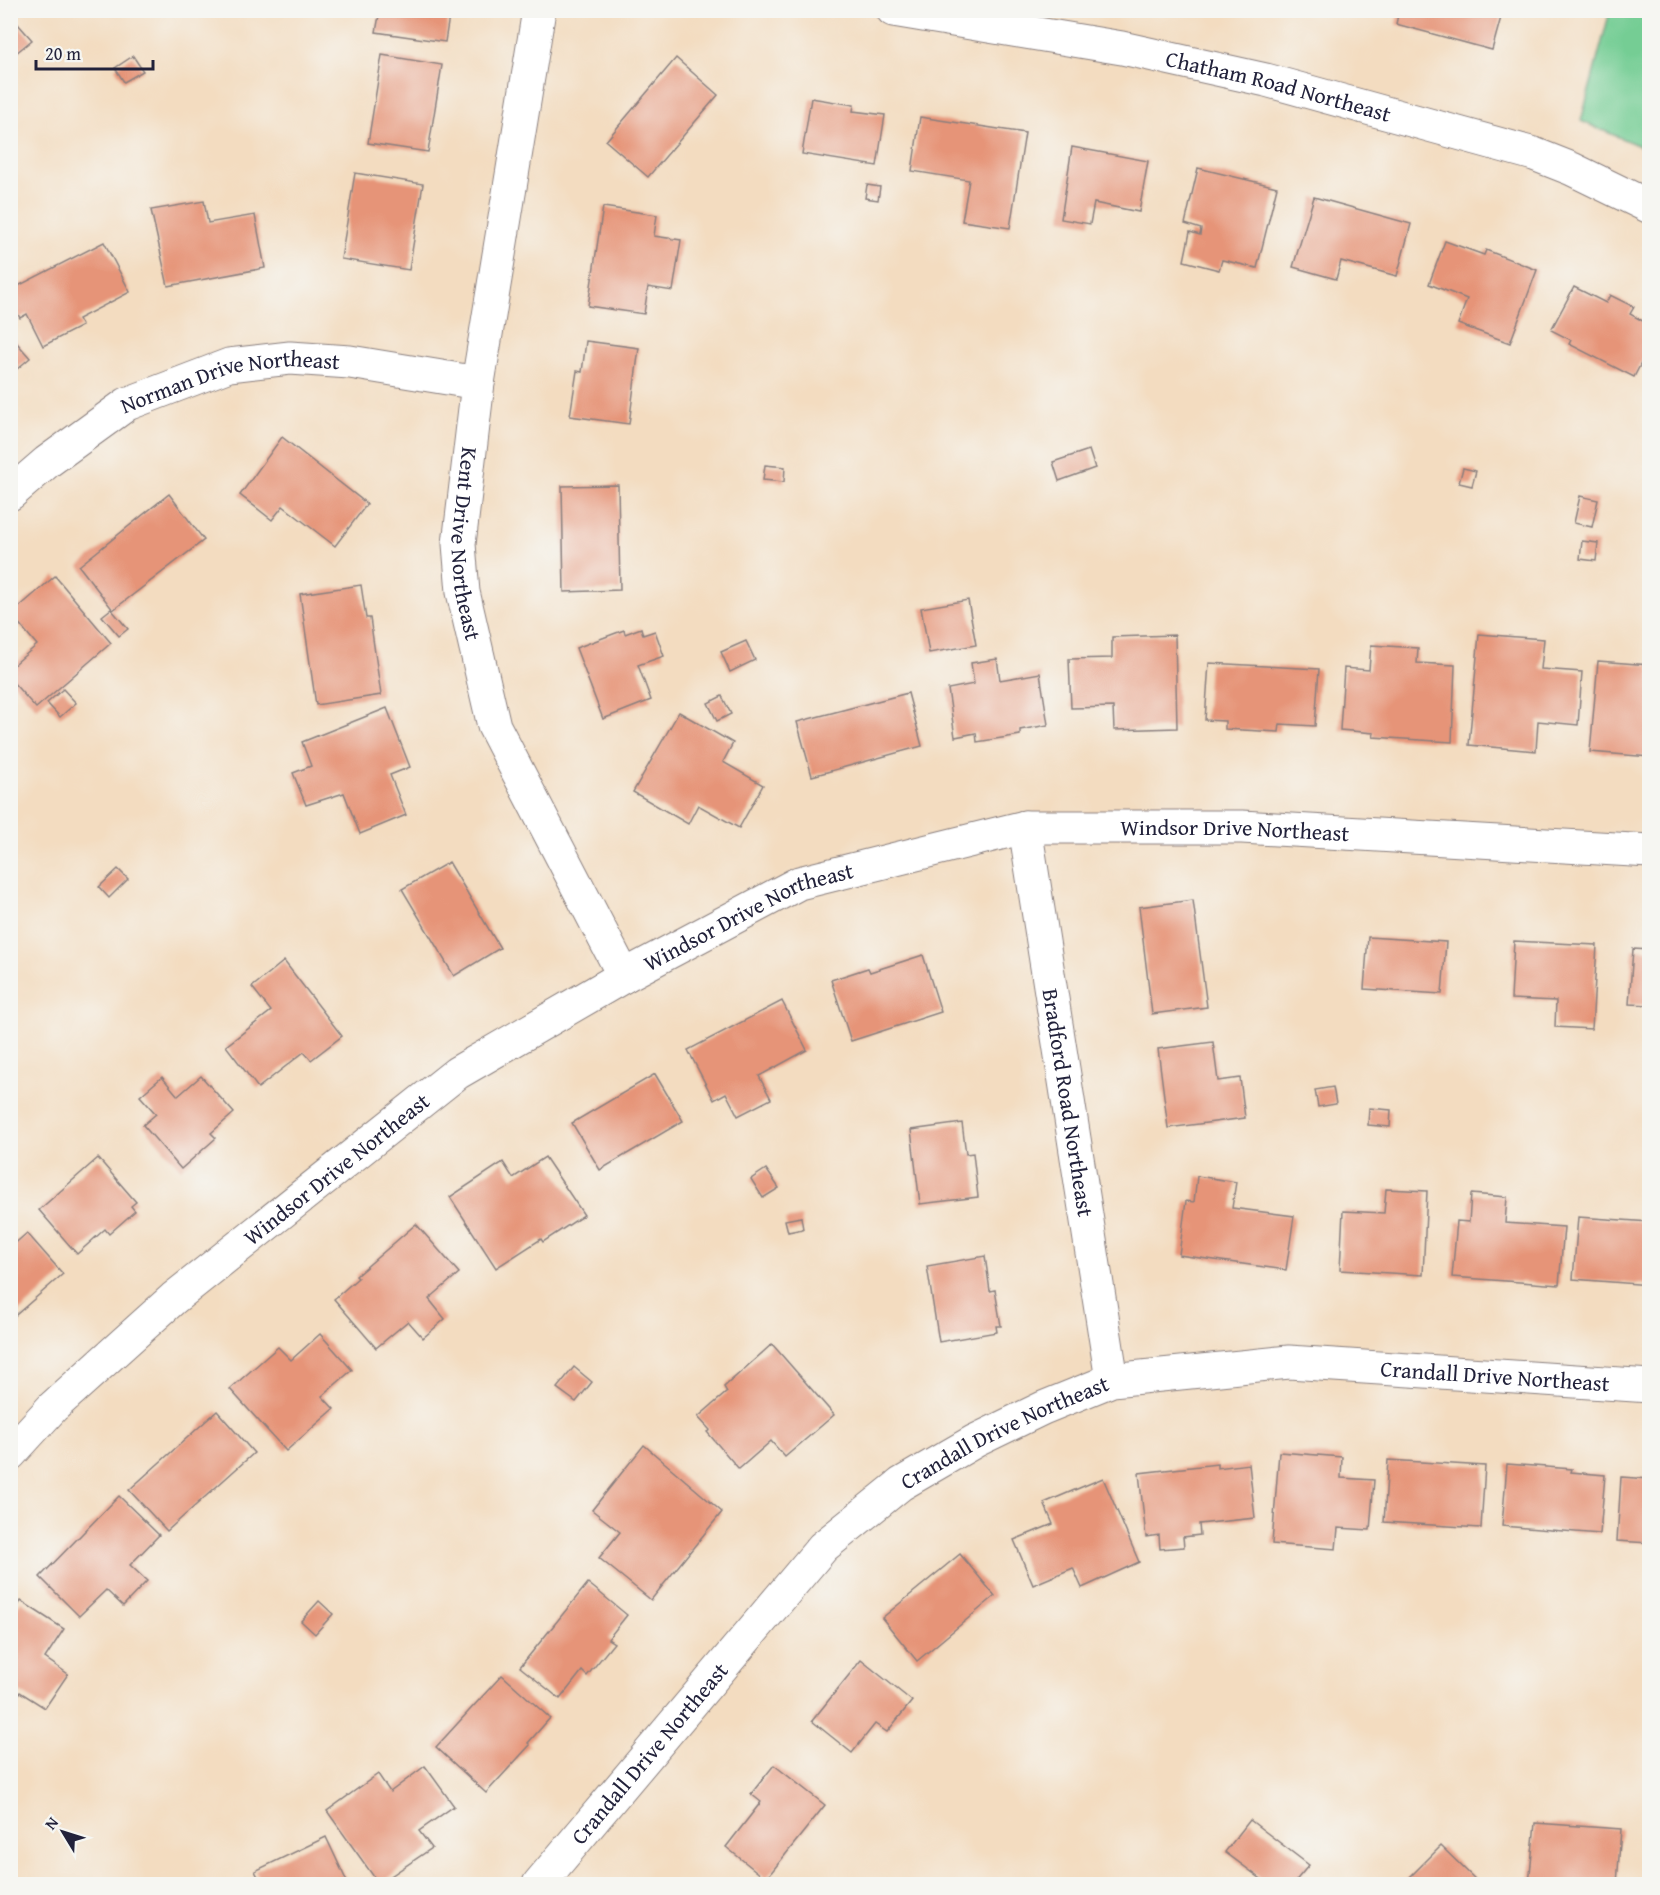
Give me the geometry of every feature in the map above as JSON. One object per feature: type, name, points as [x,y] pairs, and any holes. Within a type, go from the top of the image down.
[{"type":"street","name":"Kent Drive Northeast","points":[[539,10],[478,383],[459,544],[464,592],[494,726],[624,976]]},
{"type":"street","name":"Chatham Road Northeast","points":[[893,10],[1122,48],[1266,80],[1534,154],[1572,169],[1650,207]]},
{"type":"street","name":"Norman Drive Northeast","points":[[10,494],[47,462],[127,404],[229,365],[290,358],[350,362],[478,383]]},
{"type":"street","name":"Windsor Drive Northeast","points":[[10,1454],[53,1407],[174,1298],[457,1073],[624,976],[799,883],[1025,827],[1242,827],[1650,851]]},
{"type":"street","name":"Bradford Road Northeast","points":[[1025,827],[1112,1380]]},
{"type":"street","name":"Crandall Drive Northeast","points":[[538,1884],[823,1547],[902,1484],[975,1441],[1043,1408],[1112,1380],[1289,1362],[1650,1386]]},
{"type":"green space","points":[[1610,11],[1649,11],[1649,150],[1581,121]]},
{"type":"building","points":[[380,10],[450,10],[445,42],[376,32]]},
{"type":"building","points":[[1399,10],[1503,10],[1492,50],[1396,24]]},
{"type":"building","points":[[10,15],[32,40],[10,58]]},
{"type":"building","points":[[382,55],[442,65],[428,152],[368,143]]},
{"type":"building","points":[[133,56],[143,71],[124,82],[115,68]]},
{"type":"building","points":[[676,58],[718,95],[648,177],[606,141]]},
{"type":"building","points":[[811,98],[854,105],[853,111],[885,115],[877,166],[802,154]]},
{"type":"building","points":[[920,117],[1025,133],[1010,228],[962,221],[969,180],[912,171]]},
{"type":"building","points":[[1072,147],[1148,161],[1139,212],[1094,203],[1090,224],[1061,219]]},
{"type":"building","points":[[1198,168],[1277,187],[1257,268],[1222,260],[1219,270],[1184,261],[1190,232],[1200,235],[1201,229],[1185,224]]},
{"type":"building","points":[[355,173],[423,184],[409,270],[341,259]]},
{"type":"building","points":[[867,185],[880,187],[878,200],[865,198]]},
{"type":"building","points":[[1314,197],[1411,224],[1397,276],[1341,261],[1336,279],[1293,267]]},
{"type":"building","points":[[204,201],[208,223],[255,215],[265,268],[168,286],[151,210]]},
{"type":"building","points":[[603,207],[657,215],[654,236],[681,240],[673,291],[648,287],[644,314],[588,306]]},
{"type":"building","points":[[1445,241],[1484,255],[1486,250],[1537,270],[1510,343],[1458,324],[1467,299],[1429,284]]},
{"type":"building","points":[[104,242],[130,292],[78,319],[82,326],[43,346],[27,314],[20,318],[10,300],[17,295],[14,288]]},
{"type":"building","points":[[1574,287],[1606,303],[1610,295],[1634,307],[1630,314],[1650,325],[1650,346],[1634,377],[1569,344],[1571,340],[1551,330]]},
{"type":"building","points":[[10,335],[30,358],[10,375]]},
{"type":"building","points":[[586,341],[639,348],[629,424],[570,416],[577,371],[582,372]]},
{"type":"building","points":[[282,437],[367,504],[335,546],[283,506],[272,520],[240,495]]},
{"type":"building","points":[[1089,450],[1095,468],[1059,481],[1053,462]]},
{"type":"building","points":[[765,465],[785,467],[784,482],[763,480]]},
{"type":"building","points":[[1463,468],[1476,471],[1472,486],[1459,483]]},
{"type":"building","points":[[618,485],[620,590],[564,592],[562,486]]},
{"type":"building","points":[[169,494],[204,540],[113,610],[79,566]]},
{"type":"building","points":[[1580,496],[1598,500],[1592,527],[1574,523]]},
{"type":"building","points":[[1582,541],[1598,543],[1596,561],[1580,559]]},
{"type":"building","points":[[55,576],[111,643],[36,708],[10,679],[10,668],[37,645],[11,614]]},
{"type":"building","points":[[361,585],[366,618],[370,618],[381,695],[316,705],[300,594]]},
{"type":"building","points":[[968,600],[976,645],[929,653],[921,608]]},
{"type":"building","points":[[111,609],[128,629],[119,636],[102,616]]},
{"type":"building","points":[[641,628],[643,635],[655,631],[664,656],[638,665],[651,700],[603,719],[576,648],[624,630],[625,634]]},
{"type":"building","points":[[1479,634],[1544,639],[1541,669],[1582,672],[1578,725],[1538,721],[1536,751],[1469,745]]},
{"type":"building","points":[[1175,635],[1177,728],[1114,730],[1113,707],[1071,708],[1069,659],[1112,658],[1112,637]]},
{"type":"building","points":[[746,641],[755,660],[730,672],[721,652]]},
{"type":"building","points":[[1371,645],[1418,648],[1417,663],[1455,665],[1452,742],[1373,737],[1374,733],[1340,730],[1344,668],[1369,670]]},
{"type":"building","points":[[997,659],[1000,680],[1040,673],[1048,725],[1020,730],[1020,735],[977,742],[976,733],[955,737],[948,689],[974,684],[971,663]]},
{"type":"building","points":[[1598,661],[1650,665],[1650,757],[1590,752]]},
{"type":"building","points":[[1209,663],[1319,669],[1315,726],[1280,724],[1279,732],[1225,729],[1225,721],[1205,720]]},
{"type":"building","points":[[63,689],[76,703],[60,717],[47,703]]},
{"type":"building","points":[[908,693],[922,746],[812,776],[797,722]]},
{"type":"building","points":[[722,696],[731,714],[717,721],[708,703]]},
{"type":"building","points":[[387,708],[410,767],[390,775],[406,815],[360,834],[344,793],[306,805],[293,773],[311,766],[302,742]]},
{"type":"building","points":[[679,712],[733,743],[723,762],[763,785],[739,828],[698,805],[688,824],[633,792]]},
{"type":"building","points":[[449,862],[500,948],[454,976],[402,889]]},
{"type":"building","points":[[118,869],[128,879],[109,898],[99,887]]},
{"type":"building","points":[[1193,900],[1207,1007],[1152,1014],[1139,907]]},
{"type":"building","points":[[1368,937],[1446,942],[1442,994],[1364,989]]},
{"type":"building","points":[[1514,941],[1597,945],[1592,1029],[1555,1027],[1556,1001],[1511,999]]},
{"type":"building","points":[[1633,949],[1650,950],[1650,1005],[1629,1004]]},
{"type":"building","points":[[923,955],[941,1012],[851,1041],[831,980],[868,968],[870,972]]},
{"type":"building","points":[[284,961],[342,1036],[311,1060],[304,1052],[258,1088],[226,1046],[271,1011],[252,987]]},
{"type":"building","points":[[782,1001],[807,1050],[759,1076],[771,1099],[738,1116],[726,1093],[714,1100],[688,1050]]},
{"type":"building","points":[[1213,1042],[1218,1081],[1240,1078],[1245,1118],[1168,1128],[1158,1049]]},
{"type":"building","points":[[655,1074],[683,1121],[600,1170],[572,1123]]},
{"type":"building","points":[[201,1076],[234,1113],[211,1133],[216,1138],[181,1169],[143,1125],[156,1114],[140,1096],[162,1077],[178,1096]]},
{"type":"building","points":[[1333,1087],[1336,1104],[1318,1107],[1315,1090]]},
{"type":"building","points":[[1369,1108],[1391,1110],[1390,1127],[1368,1125]]},
{"type":"building","points":[[962,1123],[966,1154],[973,1153],[978,1197],[920,1204],[911,1130]]},
{"type":"building","points":[[545,1157],[584,1215],[543,1242],[541,1239],[496,1268],[450,1197],[503,1162],[513,1178]]},
{"type":"building","points":[[98,1158],[136,1202],[131,1206],[135,1211],[109,1234],[105,1229],[77,1254],[39,1210]]},
{"type":"building","points":[[766,1169],[779,1188],[763,1198],[751,1179]]},
{"type":"building","points":[[1197,1176],[1236,1182],[1232,1208],[1294,1216],[1286,1270],[1179,1255],[1186,1201],[1194,1202]]},
{"type":"building","points":[[1386,1189],[1427,1191],[1423,1275],[1340,1270],[1343,1211],[1384,1213]]},
{"type":"building","points":[[1471,1194],[1507,1197],[1505,1223],[1564,1227],[1559,1285],[1452,1277],[1457,1221],[1469,1222]]},
{"type":"building","points":[[801,1217],[803,1229],[788,1232],[785,1220]]},
{"type":"building","points":[[1578,1217],[1650,1222],[1650,1285],[1573,1279]]},
{"type":"building","points":[[416,1224],[459,1273],[429,1299],[445,1319],[423,1338],[408,1321],[376,1348],[334,1299],[358,1278],[356,1276]]},
{"type":"building","points":[[27,1233],[63,1274],[10,1320],[10,1244],[12,1246]]},
{"type":"building","points":[[985,1256],[990,1291],[995,1290],[1001,1326],[996,1326],[997,1332],[939,1342],[927,1266]]},
{"type":"building","points":[[320,1334],[352,1370],[322,1396],[334,1409],[286,1451],[230,1389],[278,1347],[291,1360]]},
{"type":"building","points":[[772,1344],[834,1415],[785,1457],[771,1441],[739,1469],[707,1432],[710,1430],[698,1417],[727,1392],[724,1387]]},
{"type":"building","points":[[574,1367],[592,1382],[576,1402],[557,1388]]},
{"type":"building","points":[[217,1411],[254,1453],[167,1531],[129,1490]]},
{"type":"building","points":[[644,1445],[722,1512],[651,1600],[599,1558],[620,1532],[592,1510]]},
{"type":"building","points":[[1279,1452],[1342,1457],[1341,1478],[1374,1480],[1370,1530],[1338,1528],[1336,1549],[1272,1544]]},
{"type":"building","points":[[1388,1460],[1485,1466],[1481,1528],[1384,1522]]},
{"type":"building","points":[[1217,1464],[1217,1468],[1249,1464],[1255,1518],[1199,1524],[1200,1535],[1183,1537],[1184,1547],[1160,1549],[1159,1535],[1146,1537],[1139,1473]]},
{"type":"building","points":[[1507,1464],[1572,1469],[1571,1472],[1605,1475],[1600,1534],[1502,1526]]},
{"type":"building","points":[[1621,1477],[1650,1479],[1650,1543],[1617,1541]]},
{"type":"building","points":[[1103,1478],[1139,1562],[1082,1588],[1073,1568],[1033,1585],[1014,1540],[1053,1524],[1044,1503]]},
{"type":"building","points":[[119,1496],[159,1535],[130,1565],[147,1581],[123,1606],[106,1590],[79,1616],[40,1577]]},
{"type":"building","points":[[960,1554],[995,1596],[917,1661],[882,1618]]},
{"type":"building","points":[[588,1583],[627,1615],[608,1639],[614,1643],[587,1676],[582,1671],[560,1699],[520,1667]]},
{"type":"building","points":[[21,1601],[64,1629],[45,1658],[68,1674],[45,1708],[20,1692],[10,1707],[10,1617]]},
{"type":"building","points":[[319,1601],[333,1614],[315,1634],[301,1621]]},
{"type":"building","points":[[861,1660],[912,1701],[887,1732],[875,1724],[852,1753],[812,1721]]},
{"type":"building","points":[[502,1675],[550,1718],[528,1743],[530,1745],[486,1793],[436,1747]]},
{"type":"building","points":[[774,1765],[825,1805],[766,1879],[726,1847],[761,1802],[751,1794]]},
{"type":"building","points":[[425,1766],[454,1806],[419,1831],[432,1848],[379,1884],[327,1811],[378,1774],[390,1792]]},
{"type":"building","points":[[1250,1820],[1309,1865],[1293,1884],[1268,1884],[1225,1852]]},
{"type":"building","points":[[1535,1823],[1621,1829],[1617,1884],[1529,1884]]},
{"type":"building","points":[[326,1837],[348,1884],[262,1884],[255,1871]]},
{"type":"building","points":[[1441,1846],[1480,1884],[1403,1884]]}]
